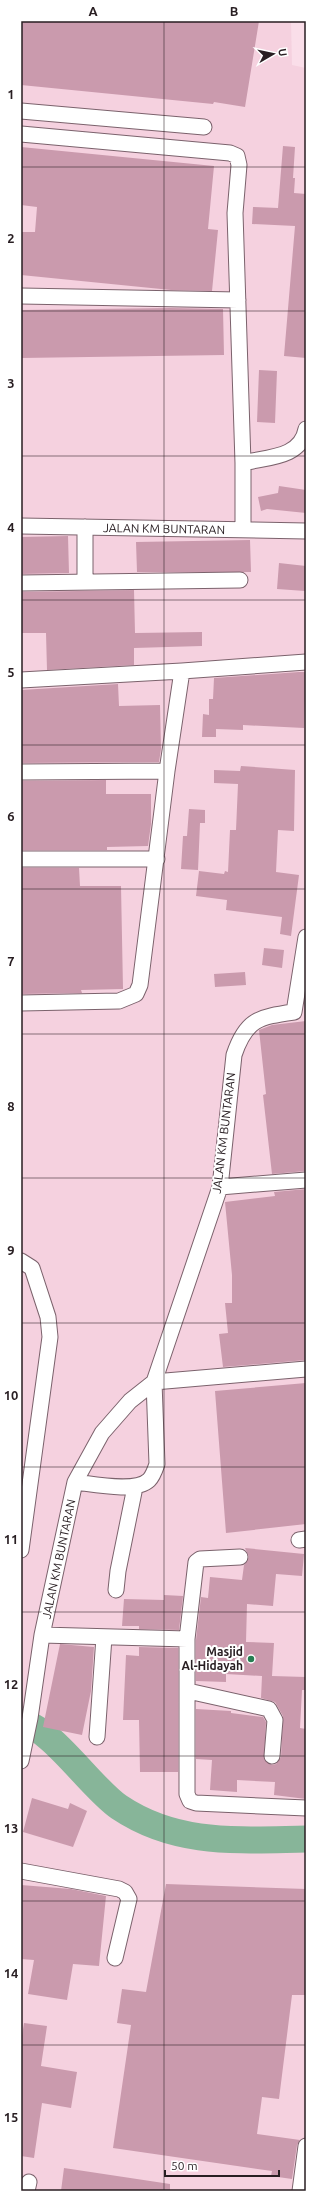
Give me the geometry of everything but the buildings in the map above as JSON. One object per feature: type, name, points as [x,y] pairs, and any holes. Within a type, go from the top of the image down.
[{"type":"street","points":[[21,111],[204,127]]},
{"type":"street","points":[[21,134],[230,153],[237,156],[239,165],[235,213],[243,463],[243,530]]},
{"type":"street","points":[[21,296],[238,300]]},
{"type":"street","points":[[243,463],[290,452],[300,446],[306,429]]},
{"type":"street","name":"JALAN KM BUNTARAN","points":[[21,526],[306,531]]},
{"type":"street","points":[[85,527],[85,582]]},
{"type":"street","points":[[21,583],[240,580]]},
{"type":"street","points":[[21,680],[306,662]]},
{"type":"street","points":[[21,1003],[119,1000],[136,994],[140,985],[167,772],[182,671]]},
{"type":"street","points":[[21,772],[167,772]]},
{"type":"street","points":[[21,859],[157,859]]},
{"type":"street","name":"JALAN KM BUNTARAN","points":[[75,1482],[135,1487],[148,1481],[153,1474],[157,1464],[154,1382],[220,1187],[234,1055],[241,1035],[252,1023],[275,1015],[300,1011],[306,937]]},
{"type":"street","points":[[220,1187],[306,1180]]},
{"type":"street","points":[[21,1261],[32,1268],[48,1317],[50,1337],[28,1443],[21,1550]]},
{"type":"street","points":[[154,1382],[306,1369]]},
{"type":"street","name":"JALAN KM BUNTARAN","points":[[21,1761],[30,1718],[27,1690],[42,1635],[75,1482],[102,1433],[130,1401],[154,1382]]},
{"type":"street","points":[[116,1590],[118,1571],[135,1487]]},
{"type":"street","points":[[240,1557],[200,1559],[196,1562],[187,1638],[187,1794],[190,1801],[196,1803],[306,1808]]},
{"type":"street","points":[[42,1635],[187,1638]]},
{"type":"street","points":[[97,1737],[104,1637]]},
{"type":"street","points":[[188,1691],[269,1709],[275,1720],[272,1756]]},
{"type":"street","points":[[21,1872],[119,1889],[125,1892],[128,1899],[115,1958]]},
{"type":"street","points":[[300,2191],[306,2146]]},
{"type":"shaded area","points":[[21,21],[291,21],[292,65],[306,68],[306,2191],[21,2191]]},
{"type":"waterway","points":[[21,1722],[33,1726],[45,1735],[58,1746],[108,1798],[119,1807],[141,1820],[163,1829],[186,1835],[209,1838],[233,1840],[306,1839]]},
{"type":"place","name":"Masjid Al-Hidayah","points":[[251,1659]]}]
